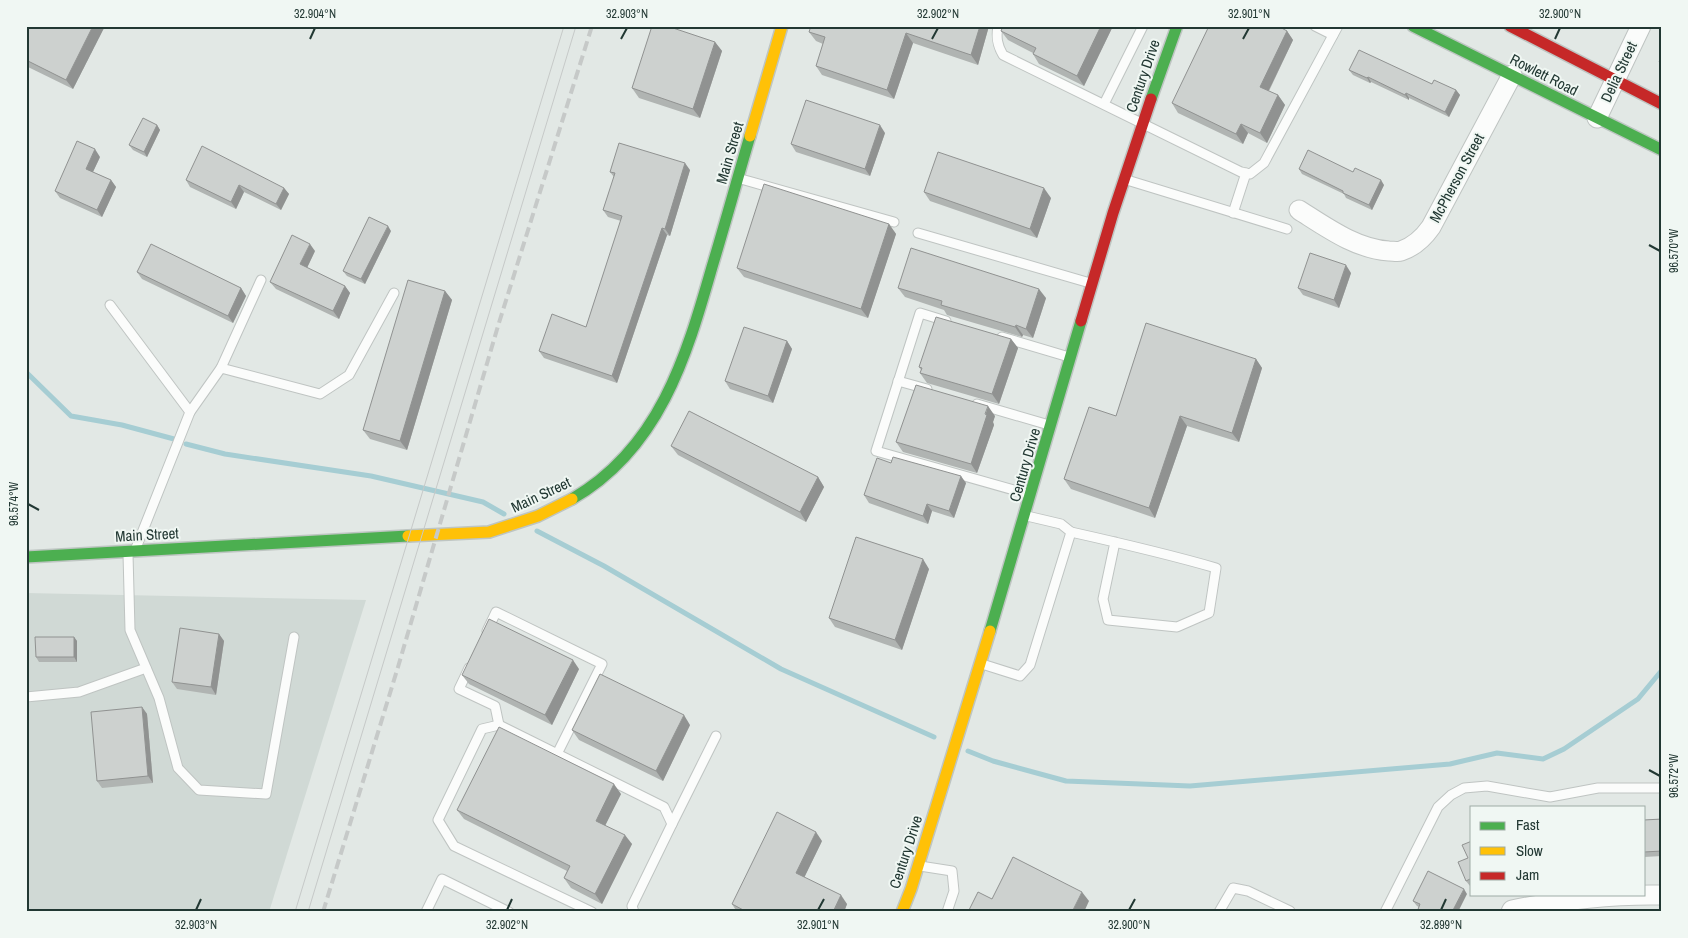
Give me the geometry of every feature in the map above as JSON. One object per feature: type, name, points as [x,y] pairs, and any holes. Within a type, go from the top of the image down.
[{"type":"street","name":"Main Street","points":[[26,557],[489,532],[543,514],[581,494],[619,465],[634,448],[653,421],[671,385],[692,336],[782,26]]},
{"type":"street","name":"Century Drive","points":[[902,912],[911,890],[1026,516],[1124,180],[1142,123],[1177,26]]},
{"type":"street","name":"Rowlett Road","points":[[1413,26],[1662,150]]},
{"type":"street","name":"Rowlett Road","points":[[1510,26],[1662,104]]},
{"type":"street","name":"Delia Street","points":[[1597,118],[1641,26]]},
{"type":"street","name":"McPherson Street","points":[[1299,210],[1360,245],[1378,250],[1400,251],[1411,246],[1423,237],[1431,227],[1512,75]]},
{"type":"street","points":[[1646,895],[1662,895]]},
{"type":"street","points":[[1510,912],[1512,910],[1535,909],[1615,896]]},
{"type":"lane","points":[[998,26],[996,35],[998,48],[1003,54],[1241,172],[1250,174],[1264,163],[1338,26]]},
{"type":"lane","points":[[1104,104],[1144,26]]},
{"type":"lane","points":[[1315,26],[1333,35]]},
{"type":"lane","points":[[1233,213],[1246,173]]},
{"type":"lane","points":[[738,178],[894,222]]},
{"type":"lane","points":[[1124,180],[1287,229]]},
{"type":"lane","points":[[918,233],[1093,284]]},
{"type":"lane","points":[[261,280],[221,368],[190,412],[132,551],[130,630],[159,698],[178,768],[199,790],[266,794],[294,637]]},
{"type":"lane","points":[[221,368],[320,394],[349,375],[394,293]]},
{"type":"lane","points":[[110,305],[190,412]]},
{"type":"lane","points":[[958,324],[920,313],[876,451],[1031,495]]},
{"type":"lane","points":[[996,336],[1071,358]]},
{"type":"lane","points":[[898,381],[934,391]]},
{"type":"lane","points":[[970,402],[1052,425]]},
{"type":"lane","points":[[1026,516],[1061,524],[1071,532],[1115,542],[1216,568],[1209,613],[1177,628],[1108,620],[1104,599],[1115,542]]},
{"type":"lane","points":[[980,663],[1020,676],[1030,665],[1071,532]]},
{"type":"lane","points":[[484,638],[496,612],[602,664],[557,754]]},
{"type":"lane","points":[[471,664],[459,689],[495,706],[499,725]]},
{"type":"lane","points":[[26,697],[79,692],[146,668]]},
{"type":"lane","points":[[592,912],[454,846],[438,820],[482,729],[499,725],[557,754],[664,808],[672,824]]},
{"type":"lane","points":[[634,912],[632,906],[716,736]]},
{"type":"lane","points":[[1384,912],[1438,807],[1451,795],[1464,788],[1487,786],[1550,797],[1598,788],[1662,788]]},
{"type":"lane","points":[[918,866],[952,871],[954,891],[947,912]]},
{"type":"lane","points":[[426,912],[442,879],[509,912]]},
{"type":"lane","points":[[1219,912],[1233,888],[1248,891],[1290,911]]},
{"type":"shaded area","points":[[26,593],[366,600],[269,912],[26,912]]},
{"type":"building","points":[[26,26],[93,26],[66,80],[26,60]]},
{"type":"building","points":[[652,26],[667,26],[715,42],[693,109],[632,88]]},
{"type":"building","points":[[811,26],[980,26],[971,55],[906,33],[887,90],[816,66],[825,37],[809,32]]},
{"type":"building","points":[[1003,26],[1101,26],[1077,76],[1033,54],[1036,48],[1001,31]]},
{"type":"building","points":[[1209,26],[1278,26],[1287,31],[1260,87],[1278,95],[1260,133],[1241,124],[1236,134],[1172,103]]},
{"type":"building","points":[[1359,50],[1432,84],[1434,80],[1456,90],[1445,112],[1406,93],[1405,95],[1349,70]]},
{"type":"building","points":[[806,100],[880,125],[865,169],[791,144]]},
{"type":"building","points":[[143,118],[157,125],[144,152],[129,145]]},
{"type":"building","points":[[77,141],[95,149],[86,169],[111,180],[97,210],[55,191]]},
{"type":"building","points":[[619,143],[685,163],[665,229],[662,228],[612,376],[539,351],[552,314],[586,327],[622,216],[603,210],[615,173],[610,172]]},
{"type":"building","points":[[202,146],[284,188],[276,204],[239,185],[231,202],[186,180]]},
{"type":"building","points":[[1308,150],[1353,172],[1355,168],[1381,180],[1369,205],[1299,169]]},
{"type":"building","points":[[938,152],[1044,188],[1030,229],[924,192]]},
{"type":"building","points":[[764,184],[889,224],[861,309],[737,268]]},
{"type":"building","points":[[369,217],[388,226],[361,279],[343,271]]},
{"type":"building","points":[[292,235],[310,244],[300,264],[345,286],[333,311],[270,282]]},
{"type":"building","points":[[151,244],[241,288],[228,316],[137,272]]},
{"type":"building","points":[[911,248],[1039,289],[1026,329],[941,305],[942,301],[898,288]]},
{"type":"building","points":[[1310,253],[1346,265],[1334,300],[1298,288]]},
{"type":"building","points":[[408,280],[445,291],[400,441],[363,430]]},
{"type":"building","points":[[936,317],[1011,339],[992,394],[920,373],[922,368],[919,367]]},
{"type":"building","points":[[1146,323],[1256,359],[1232,433],[1180,416],[1149,508],[1064,479],[1089,407],[1116,416]]},
{"type":"building","points":[[744,327],[787,341],[768,396],[725,381]]},
{"type":"building","points":[[916,385],[988,406],[985,414],[987,415],[971,464],[896,442]]},
{"type":"building","points":[[689,411],[818,477],[800,512],[671,446]]},
{"type":"building","points":[[893,457],[961,476],[949,511],[927,504],[923,516],[864,495],[877,458],[891,463]]},
{"type":"building","points":[[856,537],[923,559],[895,640],[829,618]]},
{"type":"building","points":[[489,619],[573,660],[545,715],[462,675]]},
{"type":"building","points":[[180,628],[219,634],[211,687],[172,682]]},
{"type":"building","points":[[35,637],[74,637],[74,657],[36,657]]},
{"type":"building","points":[[600,674],[684,715],[656,771],[572,730]]},
{"type":"building","points":[[142,707],[148,776],[97,781],[91,712]]},
{"type":"building","points":[[499,727],[614,784],[596,821],[625,835],[595,894],[564,878],[570,866],[457,810]]},
{"type":"building","points":[[777,812],[816,832],[796,873],[841,895],[833,912],[747,912],[732,904]]},
{"type":"building","points":[[1662,819],[1662,851],[1646,852],[1646,820]]},
{"type":"building","points":[[1470,842],[1470,879],[1466,881],[1458,862],[1468,858],[1462,845]]},
{"type":"building","points":[[1013,857],[1082,892],[1072,912],[968,912],[978,892],[992,899]]},
{"type":"building","points":[[1428,871],[1464,889],[1452,912],[1417,912],[1420,904],[1413,901]]},
{"type":"waterway","points":[[26,372],[71,416],[122,425],[174,439]]},
{"type":"waterway","points":[[186,444],[225,454],[371,476],[483,502],[504,514]]},
{"type":"waterway","points":[[537,531],[604,566],[781,669],[934,737]]},
{"type":"waterway","points":[[968,751],[993,761],[1066,781],[1190,786],[1450,764],[1497,753],[1543,759],[1564,749],[1638,699],[1662,670]]},
{"type":"tram line","points":[[295,912],[564,26]]},
{"type":"tram line","points":[[308,912],[576,26]]},
{"type":"railway","points":[[323,912],[398,667],[498,326],[592,26]]},
{"type":"traffic: fast","points":[[1151,99],[1177,26]]},
{"type":"traffic: fast","points":[[1413,26],[1662,150]]},
{"type":"traffic: fast","points":[[572,499],[602,478],[627,454],[648,428],[665,398],[691,335],[750,136]]},
{"type":"traffic: fast","points":[[990,631],[1081,321]]},
{"type":"traffic: fast","points":[[26,557],[408,536]]},
{"type":"traffic: slow","points":[[750,136],[782,26]]},
{"type":"traffic: slow","points":[[408,536],[489,532],[538,516],[572,499]]},
{"type":"traffic: slow","points":[[902,912],[911,889],[990,631]]},
{"type":"traffic: jam","points":[[1510,26],[1662,104]]},
{"type":"traffic: jam","points":[[1081,321],[1113,213],[1151,99]]}]
